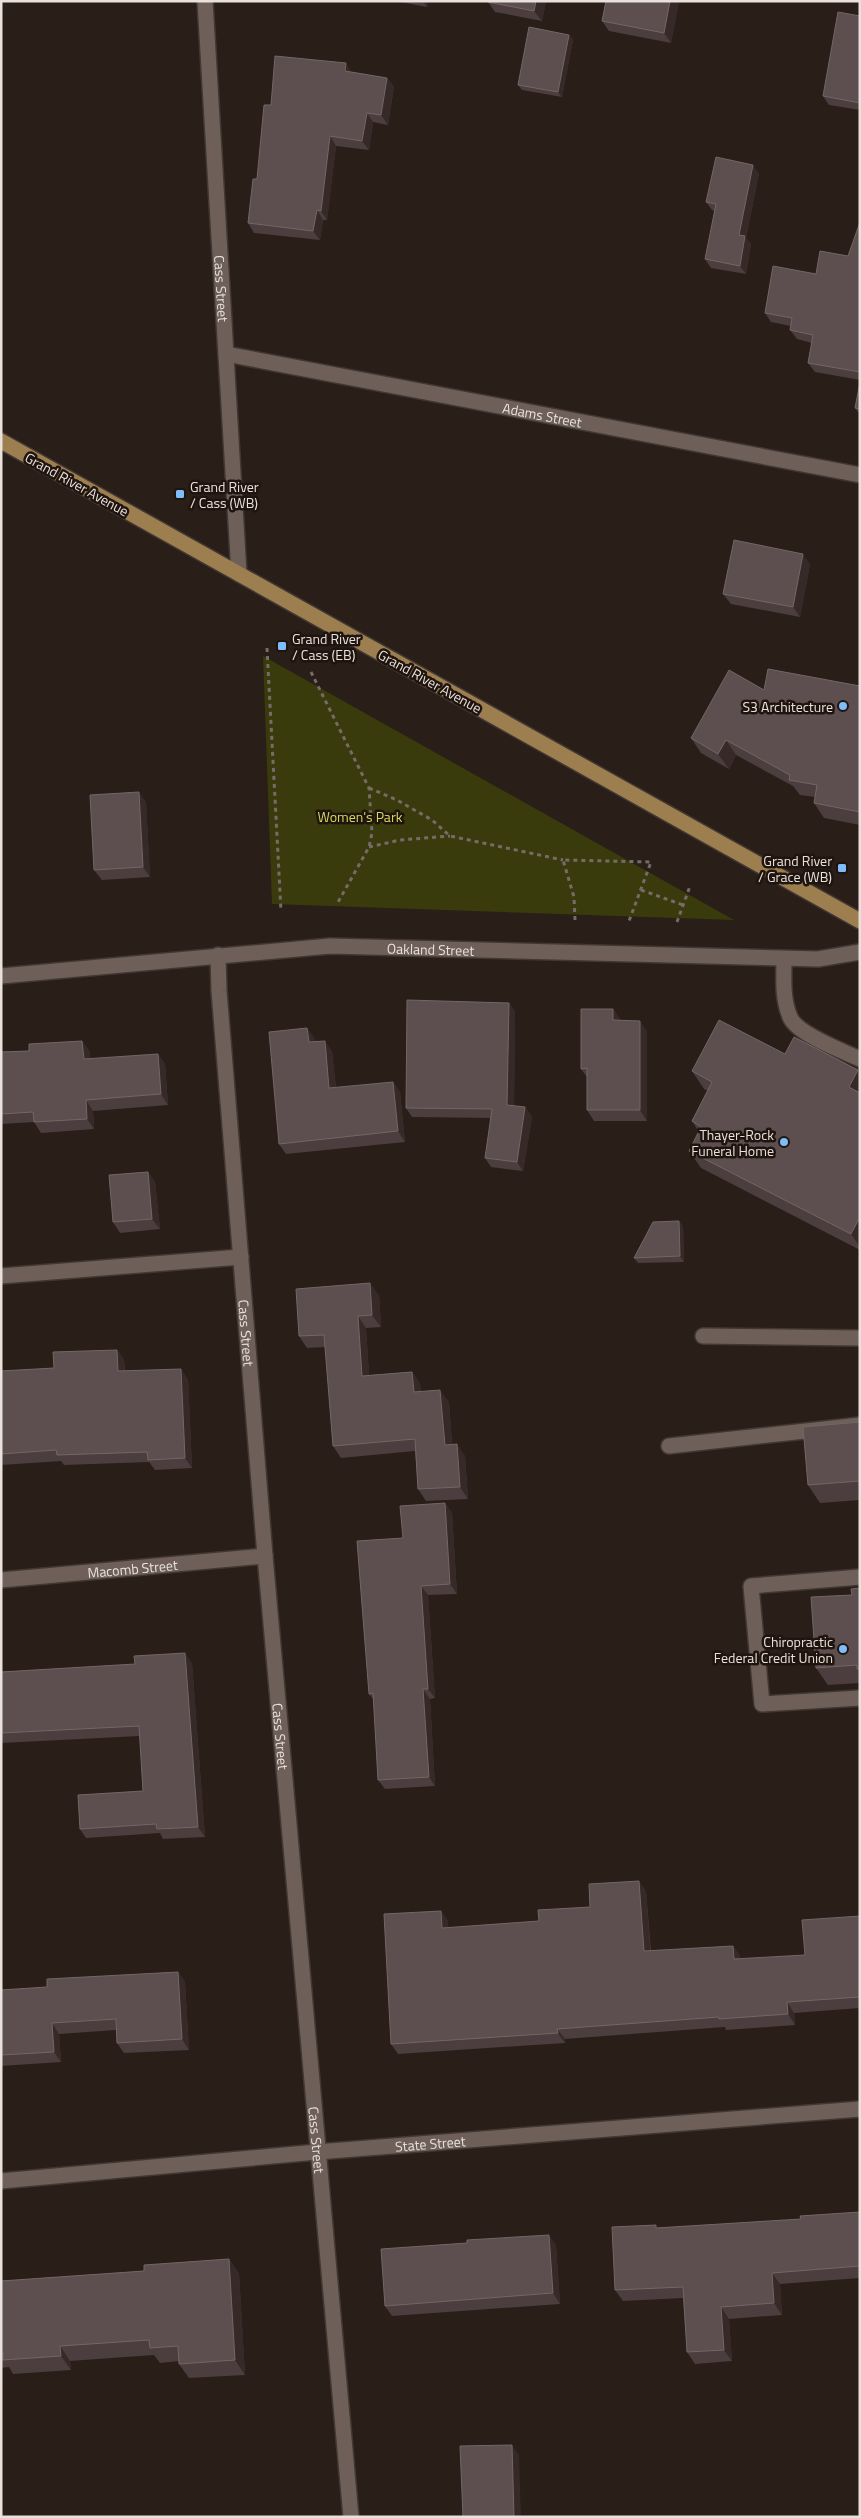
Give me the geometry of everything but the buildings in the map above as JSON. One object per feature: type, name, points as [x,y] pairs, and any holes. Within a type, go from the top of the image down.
[{"type":"main road","name":"Grand River Avenue","points":[[1,442],[860,921]]},
{"type":"street","name":"Cass Street","points":[[206,1],[238,574]]},
{"type":"street","name":"Adams Street","points":[[226,354],[860,475]]},
{"type":"street","name":"Oakland Street","points":[[1,976],[330,946],[784,959],[818,959],[860,952]]},
{"type":"street","name":"Cass Street","points":[[218,955],[219,991],[265,1556],[351,2517]]},
{"type":"street","points":[[784,959],[784,996],[790,1019],[804,1032],[860,1059]]},
{"type":"street","points":[[1,1276],[241,1258]]},
{"type":"street","points":[[702,1336],[860,1338]]},
{"type":"street","points":[[669,1446],[860,1426]]},
{"type":"street","name":"Macomb Street","points":[[1,1580],[265,1556]]},
{"type":"street","points":[[860,1577],[751,1586],[762,1704],[860,1698]]},
{"type":"street","name":"State Street","points":[[1,2181],[318,2152],[860,2109]]},
{"type":"path","points":[[267,648],[281,910]]},
{"type":"path","points":[[311,672],[369,788],[372,833],[369,847],[337,904]]},
{"type":"path","points":[[369,788],[397,800],[432,820],[450,836]]},
{"type":"path","points":[[369,847],[400,840],[450,836],[563,860],[651,862],[629,921]]},
{"type":"path","points":[[563,860],[574,896],[575,920]]},
{"type":"path","points":[[677,922],[690,886]]},
{"type":"path","points":[[641,890],[683,905]]},
{"type":"green space","name":"Women's Park","points":[[263,656],[734,920],[272,904]]},
{"type":"place","name":"Grand River / Cass (WB)","points":[[180,494]]},
{"type":"place","name":"Grand River / Cass (EB)","points":[[282,646]]},
{"type":"place","name":"S3 Architecture","points":[[843,706]]},
{"type":"place","name":"Grand River / Grace (WB)","points":[[842,868]]},
{"type":"place","name":"Thayer-Rock Funeral Home","points":[[784,1142]]},
{"type":"place","name":"Chiropractic Federal Credit Union","points":[[843,1649]]}]
